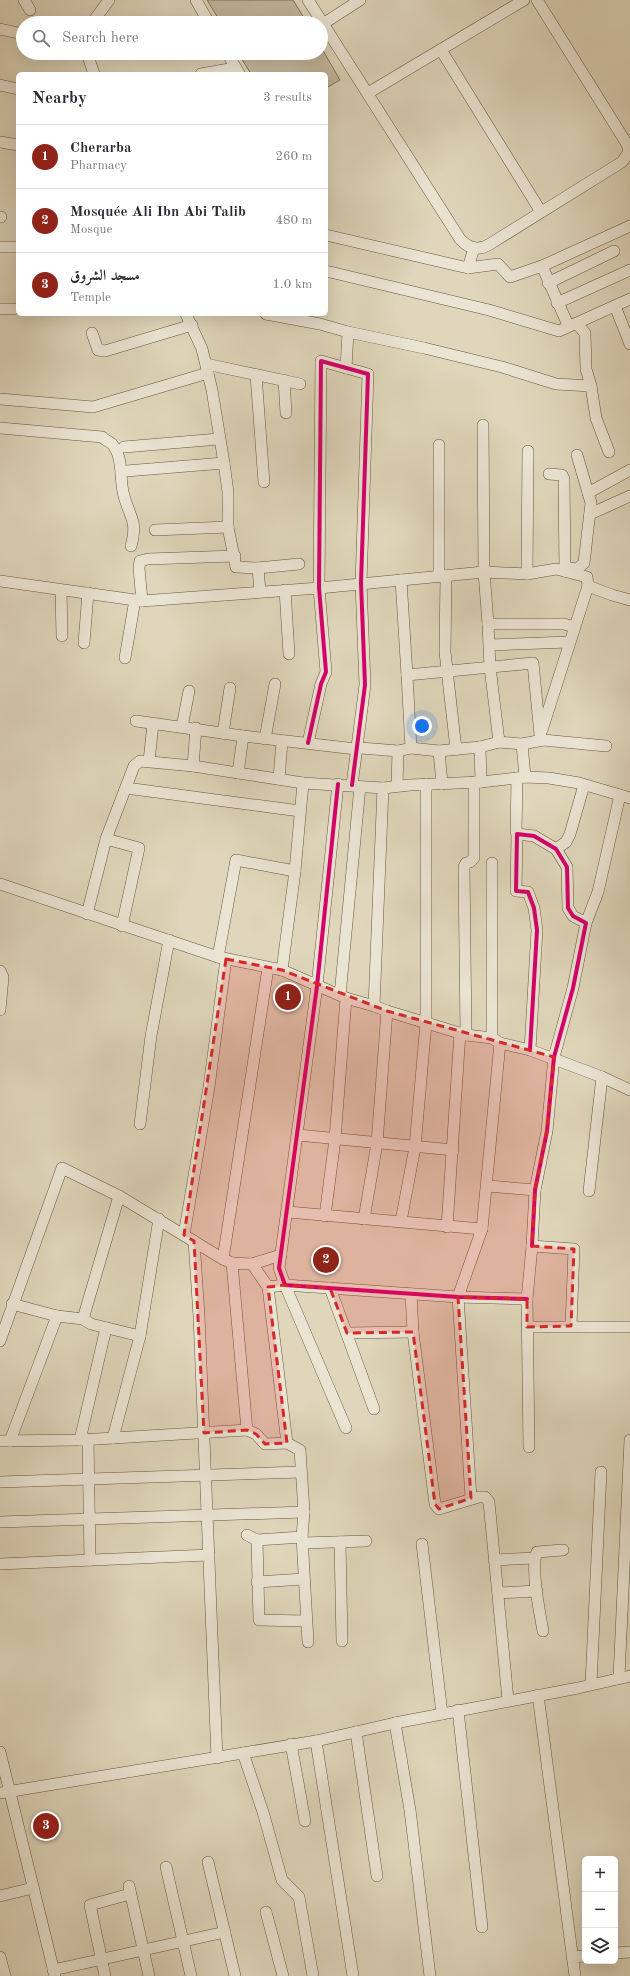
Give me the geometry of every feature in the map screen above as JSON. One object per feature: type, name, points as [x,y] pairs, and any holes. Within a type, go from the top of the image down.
[{"type":"street","points":[[24,0],[30,10]]},
{"type":"street","points":[[97,16],[109,0]]},
{"type":"street","points":[[196,0],[205,16]]},
{"type":"street","points":[[308,0],[318,16]]},
{"type":"street","points":[[328,21],[360,0]]},
{"type":"street","points":[[368,93],[524,0]]},
{"type":"street","points":[[328,32],[460,239],[464,243],[474,248],[485,247],[622,162],[629,152],[627,144],[537,0]]},
{"type":"street","points":[[0,29],[16,32]]},
{"type":"street","points":[[441,50],[541,212]]},
{"type":"street","points":[[89,60],[93,72]]},
{"type":"street","points":[[225,72],[237,71],[231,60]]},
{"type":"street","points":[[0,86],[16,89]]},
{"type":"street","points":[[0,142],[16,145]]},
{"type":"street","points":[[328,235],[468,268],[498,264],[510,277],[542,266],[630,226]]},
{"type":"street","points":[[0,247],[16,247]]},
{"type":"street","points":[[468,268],[474,248]]},
{"type":"street","points":[[548,283],[614,251]]},
{"type":"street","points":[[542,266],[557,303],[572,325],[585,333],[586,369],[591,386],[596,418],[610,452]]},
{"type":"street","points":[[557,303],[630,270]]},
{"type":"street","points":[[328,271],[489,310],[559,331],[630,299]]},
{"type":"street","points":[[615,306],[630,344]]},
{"type":"street","points":[[0,309],[14,309]]},
{"type":"street","points":[[187,316],[202,349],[207,368],[224,463],[228,492],[228,526],[236,567],[258,568],[299,564]]},
{"type":"street","points":[[277,316],[320,324],[348,332],[495,365],[556,384],[591,386]]},
{"type":"street","points":[[92,333],[98,350],[105,351],[192,325]]},
{"type":"street","points":[[346,368],[348,332]]},
{"type":"street","points":[[308,743],[321,684],[326,672],[319,588],[321,361],[368,374],[361,583],[365,685],[356,750],[356,786],[335,1139],[325,1216]]},
{"type":"street","points":[[0,399],[93,407],[207,368],[256,374],[300,384]]},
{"type":"street","points":[[256,374],[264,482]]},
{"type":"street","points":[[284,380],[286,413]]},
{"type":"street","points":[[483,425],[484,572],[490,645],[490,667],[499,742]]},
{"type":"street","points":[[0,428],[102,438],[113,445],[118,458],[123,495],[133,517],[135,532],[131,546]]},
{"type":"street","points":[[124,447],[219,439]]},
{"type":"street","points":[[439,445],[446,652],[456,749]]},
{"type":"street","points":[[527,574],[528,451]]},
{"type":"street","points":[[0,581],[139,600],[319,588],[484,572],[527,574],[556,569],[577,569],[584,563],[591,503],[576,455]]},
{"type":"street","points":[[126,471],[224,463]]},
{"type":"street","points":[[588,493],[630,470]]},
{"type":"street","points":[[549,474],[562,475],[564,479],[565,570]]},
{"type":"street","points":[[590,514],[630,496]]},
{"type":"street","points":[[155,530],[228,526]]},
{"type":"street","points":[[125,658],[139,600],[140,562],[148,559],[235,556]]},
{"type":"street","points":[[258,568],[260,592]]},
{"type":"street","points":[[541,738],[569,642],[588,586],[586,577],[565,570]]},
{"type":"street","points":[[401,580],[411,748]]},
{"type":"street","points":[[588,586],[630,600]]},
{"type":"street","points":[[61,590],[62,636]]},
{"type":"street","points":[[285,590],[289,654]]},
{"type":"street","points":[[84,643],[88,593]]},
{"type":"street","points":[[488,624],[564,624],[574,627]]},
{"type":"street","points":[[490,645],[569,642]]},
{"type":"street","points":[[407,675],[533,663],[541,738]]},
{"type":"street","points":[[265,739],[275,684]]},
{"type":"street","points":[[223,733],[230,688]]},
{"type":"street","points":[[182,727],[189,691]]},
{"type":"street","points":[[136,721],[356,750],[361,748],[398,751],[411,748],[439,752],[480,747],[499,742],[522,744],[541,738],[606,746]]},
{"type":"street","points":[[149,761],[153,724]]},
{"type":"street","points":[[193,766],[196,728]]},
{"type":"street","points":[[238,773],[243,736]]},
{"type":"street","points":[[279,779],[282,741]]},
{"type":"street","points":[[516,832],[521,778],[522,744]]},
{"type":"street","points":[[447,1227],[463,1034],[464,867],[466,863],[470,862],[474,858],[480,747]]},
{"type":"street","points":[[397,786],[398,751]]},
{"type":"street","points":[[439,752],[442,784]]},
{"type":"street","points":[[87,914],[106,839],[134,766],[140,762],[149,761],[193,766],[302,782],[382,788],[521,778],[549,778],[584,785],[625,797],[598,892],[586,923],[574,988],[554,1057],[546,1131],[535,1190],[532,1246],[526,1299],[529,1447]]},
{"type":"street","points":[[282,970],[295,871],[302,782]]},
{"type":"street","points":[[338,784],[317,986],[288,1212],[279,1268],[346,1428]]},
{"type":"street","points":[[401,1221],[415,1147],[426,1023],[426,784]]},
{"type":"street","points":[[556,849],[566,842],[570,834],[584,785]]},
{"type":"street","points":[[126,788],[300,811]]},
{"type":"street","points":[[374,1006],[382,788]]},
{"type":"street","points":[[530,1050],[537,930],[534,908],[528,892],[516,891],[517,834],[534,836],[556,849],[567,867],[568,908],[574,916],[586,923]]},
{"type":"street","points":[[106,839],[139,848],[122,926]]},
{"type":"street","points":[[184,1235],[209,1087],[222,958],[236,860],[295,871]]},
{"type":"street","points":[[471,1498],[458,1297],[482,1229],[488,1186],[496,1040],[492,863]]},
{"type":"street","points":[[0,884],[122,926],[222,958],[282,970],[317,986],[387,1011],[463,1034],[496,1040],[554,1057],[630,1090]]},
{"type":"street","points":[[140,1124],[151,1036],[169,940]]},
{"type":"street","points":[[247,1430],[228,1261],[268,968]]},
{"type":"street","points":[[0,971],[3,978],[0,1010]]},
{"type":"street","points":[[364,1219],[377,1143],[387,1011]]},
{"type":"street","points":[[589,1190],[602,1077]]},
{"type":"street","points":[[298,1135],[453,1150]]},
{"type":"street","points":[[0,1341],[4,1316],[12,1304],[62,1168],[119,1196],[228,1261],[252,1264],[281,1255]]},
{"type":"street","points":[[488,1186],[535,1190]]},
{"type":"street","points":[[83,1320],[119,1196]]},
{"type":"street","points":[[288,1212],[482,1229]]},
{"type":"street","points":[[113,1438],[140,1336],[159,1219]]},
{"type":"street","points":[[194,1241],[204,1433],[206,1515],[217,1758]]},
{"type":"street","points":[[532,1246],[574,1249],[571,1326]]},
{"type":"street","points":[[252,1264],[268,1287],[287,1443]]},
{"type":"street","points":[[268,1287],[285,1285],[458,1297],[526,1299]]},
{"type":"street","points":[[330,1288],[374,1408]]},
{"type":"street","points":[[411,1294],[413,1332],[436,1504],[439,1509],[471,1498],[485,1498],[489,1502],[508,1700]]},
{"type":"street","points":[[12,1304],[57,1316],[83,1320],[106,1328],[140,1336]]},
{"type":"street","points":[[57,1316],[5,1441],[84,1440],[247,1430],[256,1434],[265,1444],[287,1443],[300,1450],[304,1512],[302,1540],[308,1642]]},
{"type":"street","points":[[527,1327],[630,1327]]},
{"type":"street","points":[[90,1560],[89,1479],[84,1440],[106,1328]]},
{"type":"street","points":[[347,1333],[413,1332]]},
{"type":"street","points":[[4,1792],[316,1741],[395,1723],[538,1695],[624,1676],[630,1440]]},
{"type":"street","points":[[0,1482],[205,1474],[302,1472]]},
{"type":"street","points":[[591,1684],[601,1472]]},
{"type":"street","points":[[0,1522],[304,1512]]},
{"type":"street","points":[[306,1621],[259,1620],[257,1582],[252,1538],[340,1542],[366,1541]]},
{"type":"street","points":[[340,1542],[342,1641]]},
{"type":"street","points":[[422,1544],[442,1714]]},
{"type":"street","points":[[543,1631],[536,1591],[534,1558],[537,1552],[564,1550]]},
{"type":"street","points":[[0,1564],[209,1556]]},
{"type":"street","points":[[494,1560],[534,1558]]},
{"type":"street","points":[[257,1582],[304,1579]]},
{"type":"street","points":[[498,1594],[536,1591]]},
{"type":"street","points":[[538,1695],[575,1976]]},
{"type":"street","points":[[458,1710],[482,1927]]},
{"type":"street","points":[[395,1723],[410,1810],[430,1976]]},
{"type":"street","points":[[356,1732],[377,1876]]},
{"type":"street","points":[[316,1741],[353,1976]]},
{"type":"street","points":[[292,1744],[304,1821]]},
{"type":"street","points":[[0,1752],[4,1792],[33,1888],[54,1973],[144,1949],[225,1932]]},
{"type":"street","points":[[243,1753],[263,1812],[282,1880],[299,1897],[313,1976]]},
{"type":"street","points":[[208,1862],[235,1976]]},
{"type":"street","points":[[166,1867],[191,1976]]},
{"type":"street","points":[[0,1896],[33,1888]]},
{"type":"street","points":[[105,1976],[90,1905],[129,1890],[144,1949],[149,1976]]},
{"type":"street","points":[[266,1912],[283,1976]]},
{"type":"street","points":[[618,1953],[630,1952]]},
{"type":"street","points":[[572,1957],[582,1956]]},
{"type":"street","points":[[0,1957],[5,1976]]},
{"type":"highlighted area","points":[[226,959],[282,970],[387,1011],[554,1057],[547,1131],[535,1190],[532,1246],[574,1249],[571,1326],[527,1327],[527,1299],[458,1297],[471,1498],[439,1509],[435,1504],[413,1332],[347,1333],[330,1288],[285,1285],[268,1287],[287,1443],[265,1444],[256,1434],[247,1430],[204,1433],[194,1241],[184,1235]]},
{"type":"shaded area","points":[[207,0],[293,0],[303,16],[217,16]]},
{"type":"shaded area","points":[[328,59],[340,80],[328,87],[328,72],[250,72],[242,60]]},
{"type":"cycle path","points":[[308,743],[321,684],[326,672],[319,588],[321,361],[368,374],[361,583],[365,685],[352,785]]},
{"type":"cycle path","points":[[338,784],[317,986],[279,1268],[285,1285],[458,1297],[527,1299]]},
{"type":"cycle path","points":[[530,1050],[537,930],[534,908],[528,892],[516,891],[517,834],[534,836],[556,849],[567,867],[568,908],[573,916],[586,923],[573,988],[554,1057],[547,1131],[535,1190],[532,1246]]},
{"type":"place","name":"Cherarba","points":[[288,997]]},
{"type":"place","name":"Mosquée Ali Ibn Abi Talib","points":[[326,1260]]},
{"type":"place","name":"مسجد الشروق","points":[[46,1826]]}]
